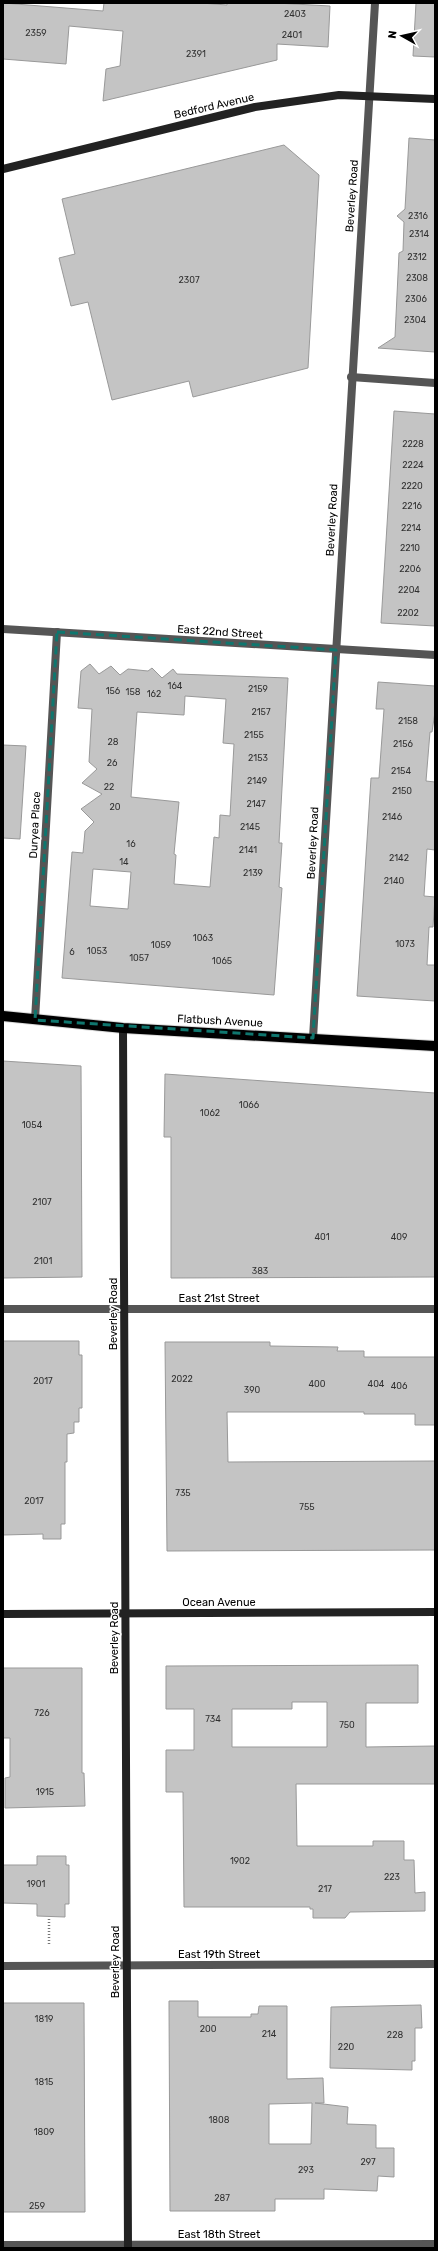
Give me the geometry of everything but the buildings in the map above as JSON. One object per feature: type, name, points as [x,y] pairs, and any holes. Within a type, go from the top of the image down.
[{"type":"main road","name":"Flatbush Avenue","points":[[3,1016],[123,1028],[435,1046]]},
{"type":"street","name":"Beverley Road","points":[[313,1038],[375,3]]},
{"type":"street","name":"Bedford Avenue","points":[[3,169],[255,107],[339,95],[435,99]]},
{"type":"street","points":[[352,377],[435,383]]},
{"type":"street","name":"East 22nd Street","points":[[3,629],[435,655]]},
{"type":"street","name":"Duryea Place","points":[[35,1020],[57,632]]},
{"type":"street","name":"Beverley Road","points":[[123,1028],[128,2246]]},
{"type":"street","name":"East 21st Street","points":[[3,1309],[435,1309]]},
{"type":"street","name":"Ocean Avenue","points":[[3,1614],[435,1612]]},
{"type":"street","name":"East 19th Street","points":[[3,1966],[435,1964]]},
{"type":"street","name":"East 18th Street","points":[[3,2245],[128,2246],[435,2244]]},
{"type":"path","points":[[49,1944],[50,1917]]},
{"type":"highlighted area","points":[[57,632],[336,650],[313,1038],[35,1020]]}]
